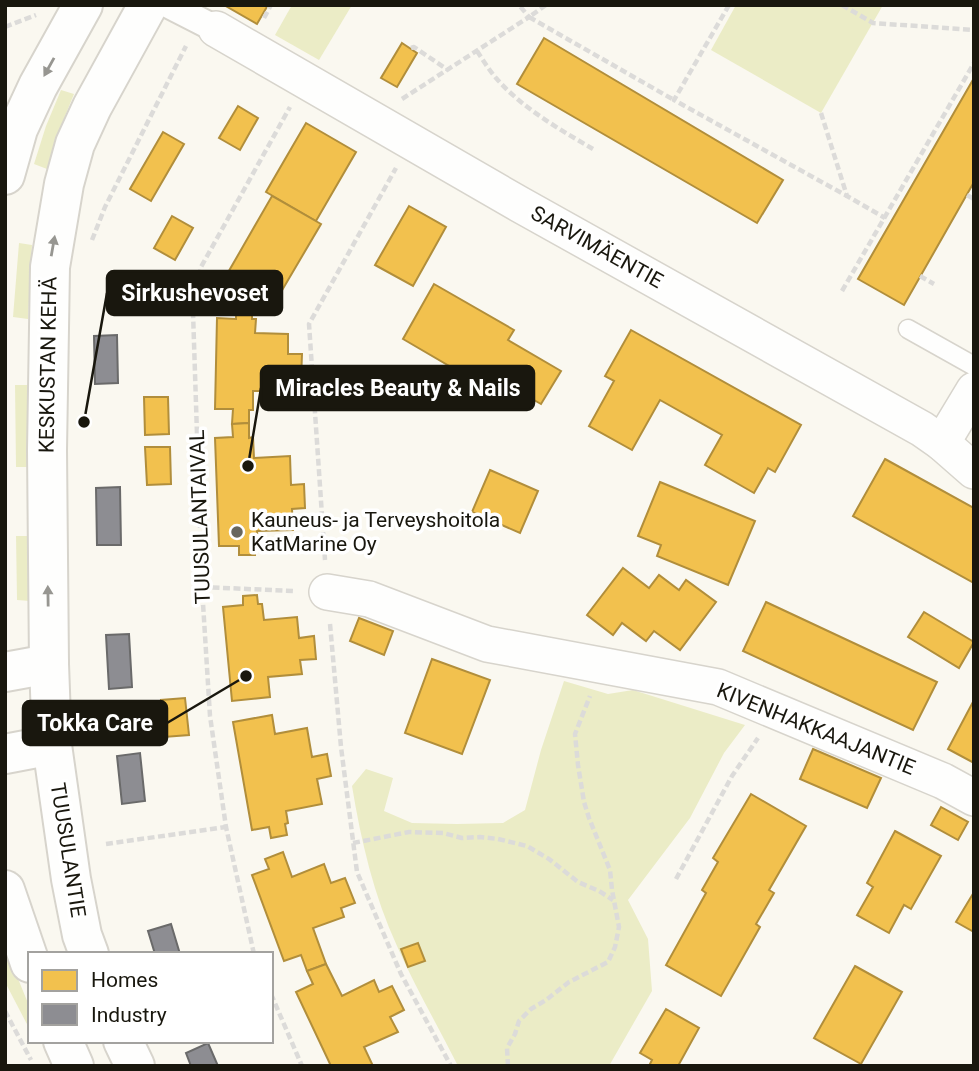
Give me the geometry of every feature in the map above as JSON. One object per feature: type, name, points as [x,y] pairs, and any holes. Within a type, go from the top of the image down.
[{"type":"main road","points":[[5,175],[18,129],[38,86],[83,5]]},
{"type":"main road","name":"KESKUSTAN KEHÄ","points":[[52,745],[47,450],[50,267],[64,184],[75,144],[140,19]]},
{"type":"main road","points":[[5,672],[49,664]]},
{"type":"main road","points":[[5,754],[52,745]]},
{"type":"main road","name":"TUUSULANTIE","points":[[52,745],[71,879],[82,935],[88,952]]},
{"type":"main road","points":[[5,890],[28,957]]},
{"type":"main road","points":[[64,1043],[74,1066]]},
{"type":"main road","points":[[124,1043],[135,1066]]},
{"type":"street","points":[[171,6],[208,25]]},
{"type":"street","name":"SARVIMÄENTIE","points":[[208,25],[519,204],[922,429],[974,471]]},
{"type":"street","points":[[942,443],[974,390]]},
{"type":"street","name":"KIVENHAKKAAJANTIE","points":[[327,592],[369,599],[487,644],[718,687],[943,781],[974,798]]},
{"type":"lane","points":[[908,329],[974,366]]},
{"type":"path","points":[[519,5],[529,18],[884,218]]},
{"type":"path","points":[[372,119],[546,5]]},
{"type":"path","points":[[674,100],[729,5]]},
{"type":"path","points":[[842,5],[873,23],[974,30]]},
{"type":"path","points":[[5,27],[36,15]]},
{"type":"path","points":[[91,243],[105,207],[208,25]]},
{"type":"path","points":[[411,48],[414,47],[448,70]]},
{"type":"path","points":[[477,51],[496,78],[518,100],[593,149]]},
{"type":"path","points":[[842,291],[974,63]]},
{"type":"path","name":"TUUSULANTAIVAL","points":[[254,952],[226,827],[210,716],[202,586],[193,312],[201,267],[294,100]]},
{"type":"path","points":[[821,113],[847,195]]},
{"type":"path","points":[[411,141],[309,324],[327,592],[341,747],[357,873],[395,961],[451,1066]]},
{"type":"path","points":[[813,186],[817,179]]},
{"type":"path","points":[[967,195],[974,199]]},
{"type":"path","points":[[920,276],[934,284]]},
{"type":"path","points":[[202,586],[327,592]]},
{"type":"path","points":[[508,1066],[507,1048],[519,1021],[569,982],[608,962],[615,947],[619,927],[610,870],[584,802],[575,734],[601,665]]},
{"type":"path","points":[[676,879],[732,776],[776,711]]},
{"type":"path","points":[[106,844],[226,827]]},
{"type":"path","points":[[353,844],[409,832],[498,839],[527,846],[578,882],[614,901]]},
{"type":"path","points":[[273,999],[302,1066]]},
{"type":"path","points":[[5,1011],[33,1066]]},
{"type":"green space","points":[[292,5],[352,5],[319,60],[275,35]]},
{"type":"green space","points":[[736,5],[883,5],[821,113],[711,50]]},
{"type":"green space","points":[[61,90],[74,94],[47,169],[34,164]]},
{"type":"green space","points":[[19,243],[32,245],[28,319],[13,317]]},
{"type":"green space","points":[[15,385],[29,385],[30,467],[16,467]]},
{"type":"green space","points":[[16,536],[30,536],[30,601],[17,600]]},
{"type":"green space","points":[[564,681],[608,694],[633,690],[745,725],[724,753],[690,818],[628,900],[648,939],[652,991],[609,1066],[458,1066],[389,927],[369,868],[352,786],[366,769],[393,778],[384,811],[412,823],[503,823],[525,810]]},
{"type":"green space","points":[[5,947],[28,1003],[28,1026],[5,982]]},
{"type":"building: Homes","points":[[224,5],[268,5],[257,24]]},
{"type":"building: Homes","points":[[544,38],[783,180],[757,223],[517,84]]},
{"type":"building: Homes","points":[[402,43],[417,53],[397,87],[381,78]]},
{"type":"building: Homes","points":[[974,78],[974,182],[904,305],[858,279]]},
{"type":"building: Homes","points":[[238,106],[258,118],[240,150],[219,138]]},
{"type":"building: Homes","points":[[306,123],[356,152],[316,221],[266,192]]},
{"type":"building: Homes","points":[[163,132],[184,144],[151,201],[130,189]]},
{"type":"building: Homes","points":[[272,196],[321,224],[274,304],[226,276]]},
{"type":"building: Homes","points":[[409,206],[446,227],[413,286],[375,265]]},
{"type":"building: Homes","points":[[172,216],[193,228],[175,260],[154,248]]},
{"type":"building: Homes","points":[[434,284],[514,330],[508,340],[561,371],[541,404],[488,374],[482,385],[403,339]]},
{"type":"building: Homes","points":[[236,310],[252,310],[252,319],[256,319],[255,333],[288,334],[288,354],[302,354],[301,380],[287,379],[287,391],[253,391],[253,410],[249,410],[249,423],[232,424],[233,409],[215,409],[217,318],[236,319]]},
{"type":"building: Homes","points":[[631,330],[801,425],[775,472],[768,468],[754,493],[705,465],[722,435],[660,400],[632,450],[589,426],[614,381],[605,376]]},
{"type":"building: Homes","points":[[144,397],[168,397],[169,434],[145,435]]},
{"type":"building: Homes","points":[[249,423],[249,438],[253,437],[254,458],[290,456],[291,485],[304,484],[305,508],[292,509],[293,530],[257,531],[258,545],[255,545],[255,555],[239,555],[239,546],[219,546],[215,438],[233,437],[232,424]]},
{"type":"building: Homes","points":[[145,447],[170,447],[171,484],[147,485]]},
{"type":"building: Homes","points":[[885,459],[974,508],[974,583],[853,516]]},
{"type":"building: Homes","points":[[490,470],[538,491],[520,533],[472,512]]},
{"type":"building: Homes","points":[[660,482],[755,521],[728,585],[657,556],[661,545],[638,536]]},
{"type":"building: Homes","points":[[623,568],[649,588],[659,575],[679,590],[686,580],[716,602],[680,650],[654,631],[646,641],[622,623],[613,635],[587,615]]},
{"type":"building: Homes","points":[[257,595],[258,604],[262,604],[264,620],[297,617],[299,638],[314,636],[316,659],[300,660],[302,674],[268,677],[270,697],[232,701],[223,607],[243,605],[243,596]]},
{"type":"building: Homes","points":[[766,602],[937,682],[913,730],[743,651]]},
{"type":"building: Homes","points":[[924,612],[974,642],[959,668],[908,637]]},
{"type":"building: Homes","points":[[359,618],[393,631],[384,655],[350,641]]},
{"type":"building: Homes","points":[[432,659],[490,680],[462,754],[405,733]]},
{"type":"building: Homes","points":[[185,698],[189,735],[164,737],[161,700]]},
{"type":"building: Homes","points":[[974,700],[974,763],[948,749]]},
{"type":"building: Homes","points":[[272,715],[275,734],[307,728],[312,757],[327,754],[331,776],[317,779],[322,804],[286,811],[287,835],[271,838],[269,827],[252,830],[233,722]]},
{"type":"building: Homes","points":[[813,749],[881,778],[867,808],[800,779]]},
{"type":"building: Homes","points":[[751,794],[806,826],[769,890],[774,893],[756,924],[760,927],[721,996],[666,965],[706,893],[702,890],[718,862],[713,858]]},
{"type":"building: Homes","points":[[941,807],[968,822],[958,840],[931,825]]},
{"type":"building: Homes","points":[[895,831],[941,856],[911,909],[904,905],[889,933],[857,915],[873,887],[867,883]]},
{"type":"building: Homes","points":[[283,852],[292,877],[324,864],[331,883],[345,878],[355,903],[341,908],[344,917],[313,928],[326,964],[307,971],[301,955],[284,961],[252,875],[269,869],[265,859]]},
{"type":"building: Homes","points":[[974,892],[974,932],[956,922]]},
{"type":"building: Homes","points":[[418,943],[425,961],[408,967],[401,949]]},
{"type":"building: Homes","points":[[326,964],[342,996],[374,980],[379,992],[392,986],[404,1010],[390,1017],[398,1032],[364,1047],[373,1066],[331,1066],[296,992],[313,984],[307,971]]},
{"type":"building: Homes","points":[[855,966],[902,992],[861,1064],[814,1038]]},
{"type":"building: Homes","points":[[666,1009],[699,1028],[678,1066],[649,1066],[652,1060],[640,1053]]},
{"type":"building: Industry","points":[[117,335],[118,383],[95,384],[94,336]]},
{"type":"building: Industry","points":[[120,487],[121,545],[97,545],[96,488]]},
{"type":"building: Industry","points":[[129,634],[132,687],[109,689],[106,635]]},
{"type":"building: Industry","points":[[140,753],[145,801],[122,804],[117,756]]},
{"type":"building: Industry","points":[[171,924],[179,952],[154,952],[148,931]]},
{"type":"building: Industry","points":[[208,1043],[218,1066],[191,1066],[186,1053]]},
{"type":"place","name":"Sirkushevoset","points":[[84,422]]},
{"type":"place","name":"Miracles Beauty & Nails","points":[[248,466]]},
{"type":"place","name":"Kauneus- ja Terveyshoitola KatMarine Oy","points":[[237,532]]},
{"type":"place","name":"Tokka Care","points":[[246,676]]}]
